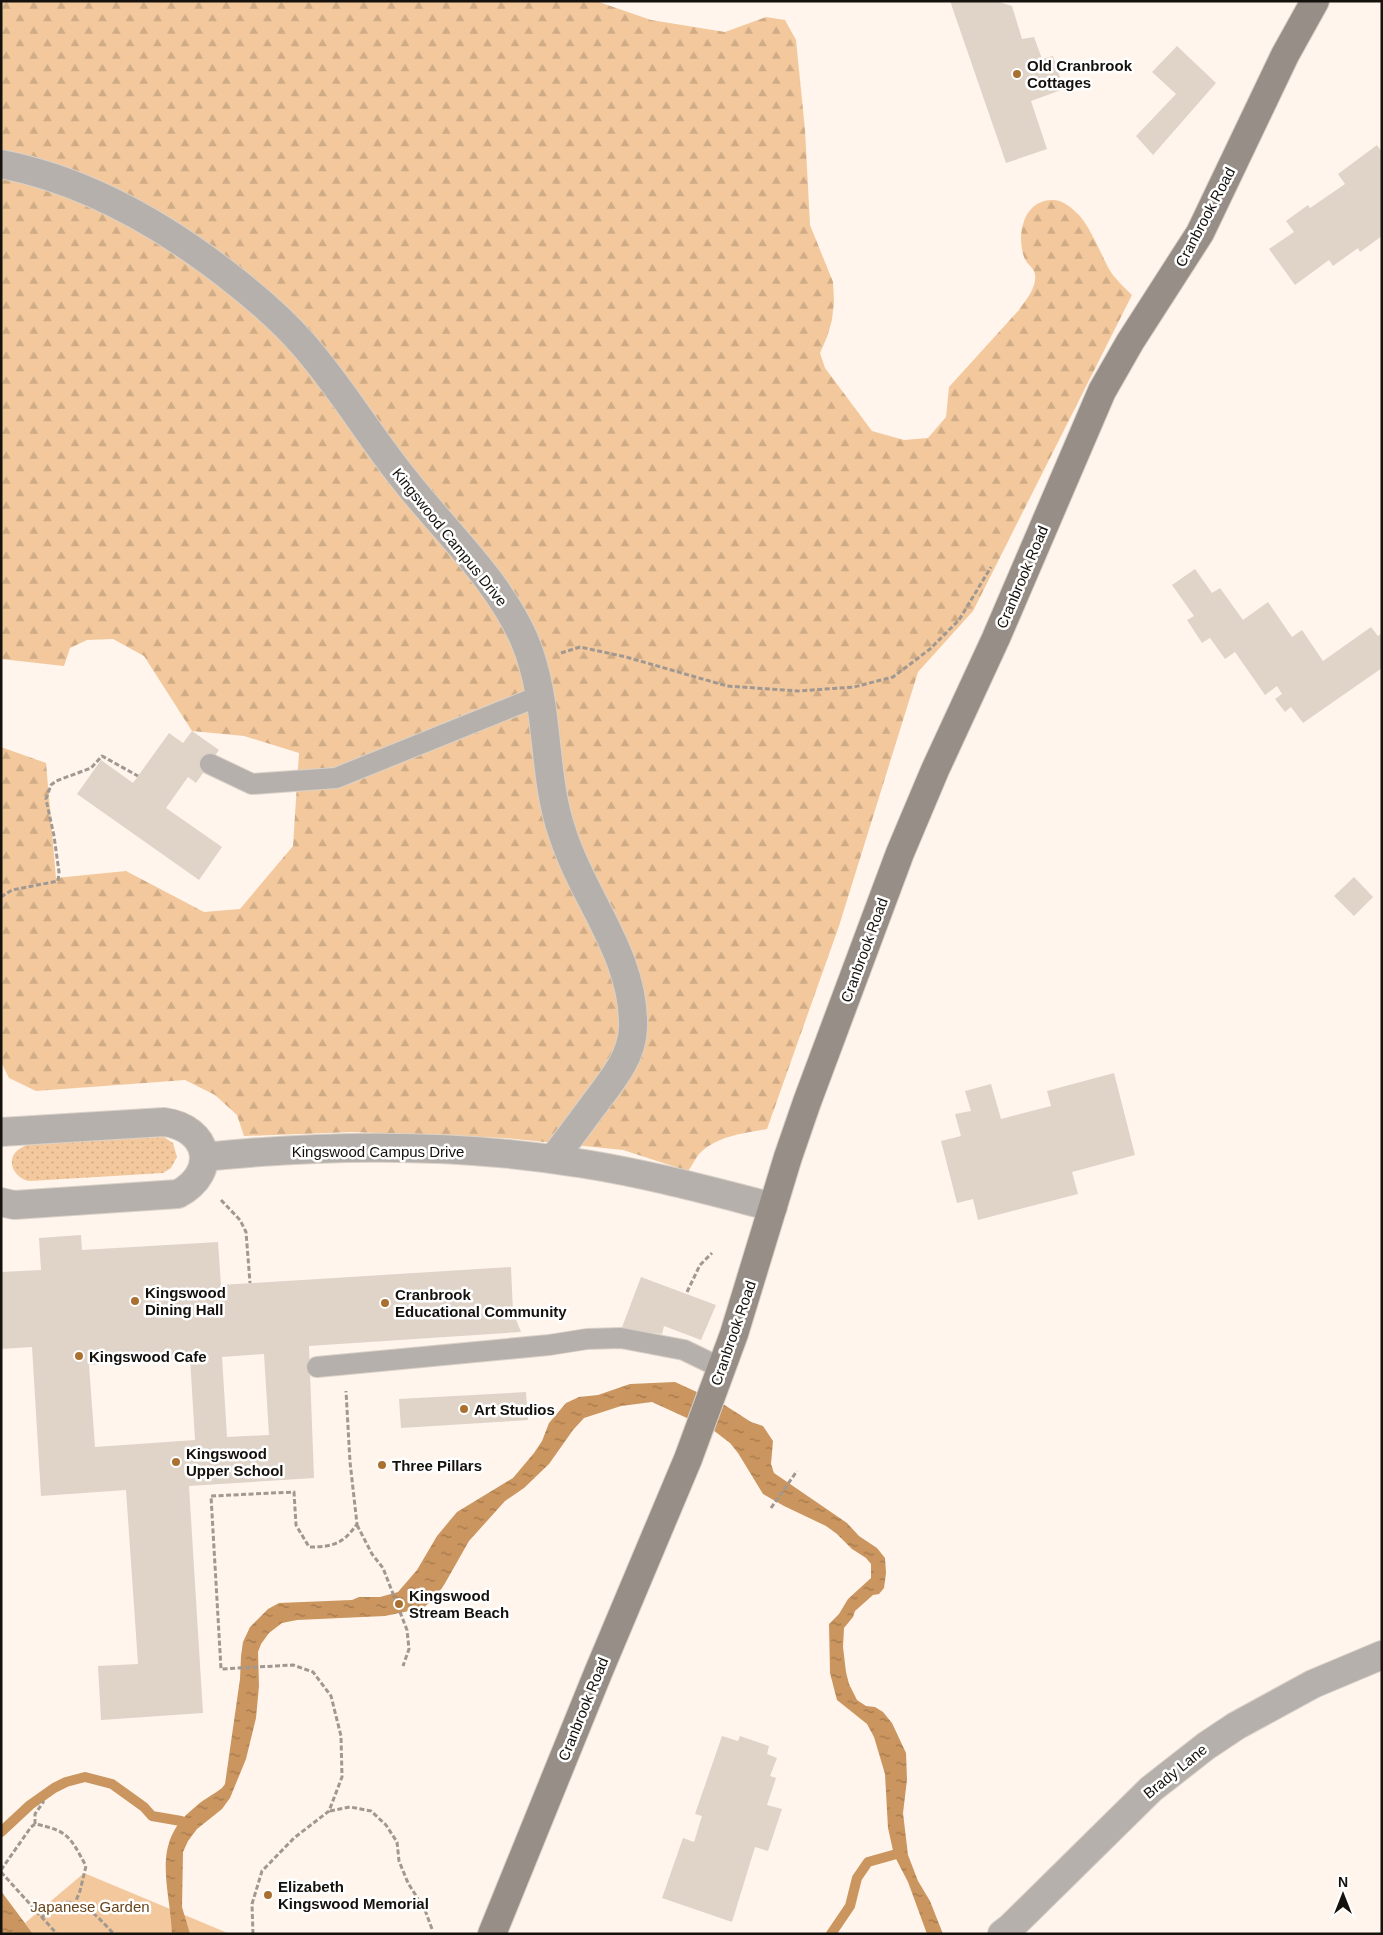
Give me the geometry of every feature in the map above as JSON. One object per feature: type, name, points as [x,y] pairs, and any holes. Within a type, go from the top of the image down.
[{"type":"street","name":"Cranbrook Road","points":[[492,1934],[598,1673],[688,1459],[734,1334],[807,1102],[900,853],[935,770],[1000,629],[1102,391],[1130,342],[1200,233],[1285,55],[1316,1]]},
{"type":"street","name":"Kingswood Campus Drive","points":[[1,164],[76,185],[138,214],[218,268],[277,316],[306,347],[408,485],[490,584],[510,612],[533,661],[546,732],[557,817],[570,856],[617,949],[629,991],[633,1028],[623,1063],[553,1159]]},
{"type":"street","points":[[1,1202],[14,1205],[178,1194],[195,1182],[203,1166],[204,1157],[202,1148],[193,1133],[177,1124],[164,1122],[2,1128]]},
{"type":"street","name":"Kingswood Campus Drive","points":[[204,1157],[271,1150],[395,1148],[500,1153],[553,1159],[641,1174],[773,1207]]},
{"type":"street","name":"Brady Lane","points":[[1002,1934],[1151,1789],[1206,1746],[1236,1726],[1313,1684],[1382,1656]]},
{"type":"lane","points":[[210,764],[252,784],[336,778],[539,696]]},
{"type":"lane","points":[[317,1367],[549,1345],[587,1339],[621,1338],[684,1350],[722,1368]]},
{"type":"path","points":[[533,661],[580,647],[626,657],[728,686],[798,691],[854,687],[893,677],[930,649],[959,620],[994,562]]},
{"type":"path","points":[[1,897],[12,890],[58,881],[59,872],[54,836],[46,799],[51,786],[56,781],[91,768],[102,756],[138,776]]},
{"type":"path","points":[[220,1200],[240,1220],[246,1232],[250,1283]]},
{"type":"path","points":[[687,1292],[700,1265],[712,1254]]},
{"type":"path","points":[[345,1364],[350,1462],[357,1524],[372,1554],[383,1568],[407,1630],[409,1649],[404,1666]]},
{"type":"path","points":[[771,1508],[797,1471]]},
{"type":"path","points":[[329,1811],[342,1777],[341,1736],[331,1696],[313,1672],[293,1665],[221,1669],[210,1496],[294,1492],[296,1525],[309,1547],[327,1547],[348,1537],[357,1524]]},
{"type":"path","points":[[35,1824],[35,1814],[44,1801]]},
{"type":"path","points":[[254,1934],[252,1904],[262,1871],[294,1838],[329,1811],[350,1807],[371,1811],[386,1825],[398,1842],[400,1861],[405,1876],[425,1910],[432,1929]]},
{"type":"path","points":[[35,1824],[1,1871],[57,1934]]},
{"type":"path","points":[[35,1824],[55,1828],[72,1840],[86,1866],[75,1903]]},
{"type":"path","points":[[41,1918],[57,1905],[75,1903],[91,1911],[114,1934]]},
{"type":"green space","points":[[1,1],[596,1],[651,20],[725,32],[766,17],[785,20],[796,40],[805,130],[810,225],[833,282],[832,320],[820,353],[825,368],[872,431],[904,440],[928,438],[946,417],[949,387],[1019,310],[1031,292],[1035,273],[1024,257],[1021,238],[1022,228],[1029,211],[1044,201],[1057,200],[1071,208],[1083,220],[1111,273],[1132,295],[973,611],[918,672],[839,926],[767,1129],[731,1136],[714,1143],[699,1154],[688,1171],[623,1150],[505,1138],[352,1132],[244,1136],[237,1115],[215,1095],[185,1080],[36,1091],[9,1078],[1,1062],[1,747],[46,763],[56,878],[126,871],[204,912],[240,909],[293,846],[299,753],[244,736],[192,731],[144,656],[113,639],[87,640],[70,648],[64,666],[1,659]]},
{"type":"green space","points":[[164,1137],[173,1143],[177,1157],[171,1168],[163,1173],[30,1181],[15,1172],[12,1162],[16,1152],[24,1146],[37,1143]]},
{"type":"green space","name":"Japanese Garden","points":[[84,1873],[230,1934],[33,1934],[25,1923]]},
{"type":"water","points":[[675,1382],[723,1404],[751,1422],[763,1426],[773,1441],[771,1464],[774,1473],[847,1523],[859,1536],[877,1548],[885,1558],[884,1588],[879,1594],[873,1595],[855,1611],[853,1617],[844,1628],[843,1647],[846,1672],[849,1684],[857,1700],[866,1706],[875,1707],[883,1712],[892,1723],[906,1753],[907,1780],[903,1813],[908,1855],[943,1934],[927,1934],[908,1882],[894,1855],[888,1828],[885,1774],[874,1737],[867,1724],[837,1700],[830,1673],[829,1624],[839,1614],[848,1599],[871,1578],[871,1564],[826,1526],[763,1494],[738,1453],[730,1443],[713,1430],[652,1402],[621,1406],[584,1418],[549,1464],[524,1488],[505,1501],[469,1541],[444,1585],[434,1599],[423,1608],[385,1616],[297,1620],[282,1623],[269,1633],[258,1652],[259,1686],[256,1718],[246,1759],[230,1798],[222,1809],[197,1829],[183,1852],[182,1907],[190,1934],[172,1934],[166,1882],[167,1851],[180,1821],[197,1805],[225,1784],[240,1679],[243,1642],[250,1627],[268,1609],[279,1603],[352,1600],[359,1597],[380,1597],[398,1592],[417,1570],[437,1536],[457,1512],[513,1478],[534,1453],[542,1441],[549,1423],[566,1403],[579,1397],[598,1395],[630,1384]]},
{"type":"water","points":[[1,1891],[33,1934],[1,1934]]},
{"type":"building","name":"Old Cranbrook Cottages","points":[[950,1],[996,1],[1012,6],[1022,39],[1034,37],[1042,59],[1053,56],[1064,89],[1031,101],[1047,149],[1006,163]]},
{"type":"building","name":"Old Cranbrook Cottages","points":[[1177,46],[1216,83],[1153,155],[1136,136],[1176,94],[1152,72]]},
{"type":"building","points":[[1377,145],[1382,152],[1382,236],[1360,252],[1358,248],[1333,266],[1329,260],[1295,285],[1269,249],[1294,232],[1286,221],[1308,205],[1310,208],[1345,184],[1338,174]]},
{"type":"building","points":[[1195,569],[1212,593],[1220,588],[1243,620],[1268,602],[1292,637],[1302,630],[1323,661],[1371,627],[1378,636],[1382,633],[1382,668],[1303,723],[1291,707],[1285,712],[1275,699],[1282,694],[1277,686],[1265,695],[1235,652],[1225,659],[1210,638],[1202,643],[1187,620],[1194,616],[1172,585]]},
{"type":"building","points":[[192,731],[219,750],[196,783],[188,777],[166,808],[222,847],[199,880],[77,794],[101,760],[133,783],[169,733],[183,743]]},
{"type":"building","points":[[1354,877],[1373,897],[1354,916],[1334,896]]},
{"type":"building","points":[[1114,1073],[1135,1155],[1072,1172],[1078,1194],[978,1220],[973,1199],[957,1203],[941,1141],[961,1136],[955,1114],[971,1111],[965,1091],[991,1084],[1001,1119],[1051,1106],[1047,1091]]},
{"type":"building","name":"Kingswood Upper School","points":[[81,1235],[82,1250],[218,1242],[221,1285],[511,1267],[513,1312],[521,1332],[309,1346],[314,1478],[189,1486],[203,1713],[101,1720],[98,1666],[138,1664],[126,1490],[41,1496],[32,1347],[1,1349],[1,1272],[41,1270],[39,1238]],"holes":[[[264,1354],[269,1435],[227,1437],[222,1357]],[[190,1358],[195,1440],[95,1447],[89,1365]]]},
{"type":"building","points":[[641,1277],[716,1305],[701,1340],[664,1326],[662,1334],[621,1330]]},
{"type":"building","name":"Art Studios","points":[[526,1392],[528,1420],[401,1428],[399,1399]]},
{"type":"building","points":[[722,1736],[738,1741],[740,1736],[769,1746],[767,1754],[777,1758],[770,1776],[776,1778],[767,1805],[782,1809],[768,1851],[755,1847],[732,1922],[662,1898],[683,1838],[694,1842],[702,1816],[695,1814]]},
{"type":"waterway","points":[[1,1832],[30,1805],[54,1788],[66,1782],[85,1777],[112,1784],[144,1807],[152,1816],[190,1824]]},
{"type":"waterway","points":[[831,1934],[850,1906],[857,1878],[868,1862],[900,1853]]},
{"type":"place","name":"Old Cranbrook Cottages","points":[[1017,74]]},
{"type":"place","name":"Kingswood Dining Hall","points":[[135,1301]]},
{"type":"place","name":"Cranbrook Educational Community","points":[[385,1303]]},
{"type":"place","name":"Kingswood Cafe","points":[[79,1356]]},
{"type":"place","name":"Art Studios","points":[[464,1409]]},
{"type":"place","name":"Kingswood Upper School","points":[[176,1462]]},
{"type":"place","name":"Three Pillars","points":[[382,1465]]},
{"type":"place","name":"Kingswood Stream Beach","points":[[399,1604]]},
{"type":"place","name":"Elizabeth Kingswood Memorial","points":[[268,1895]]}]
